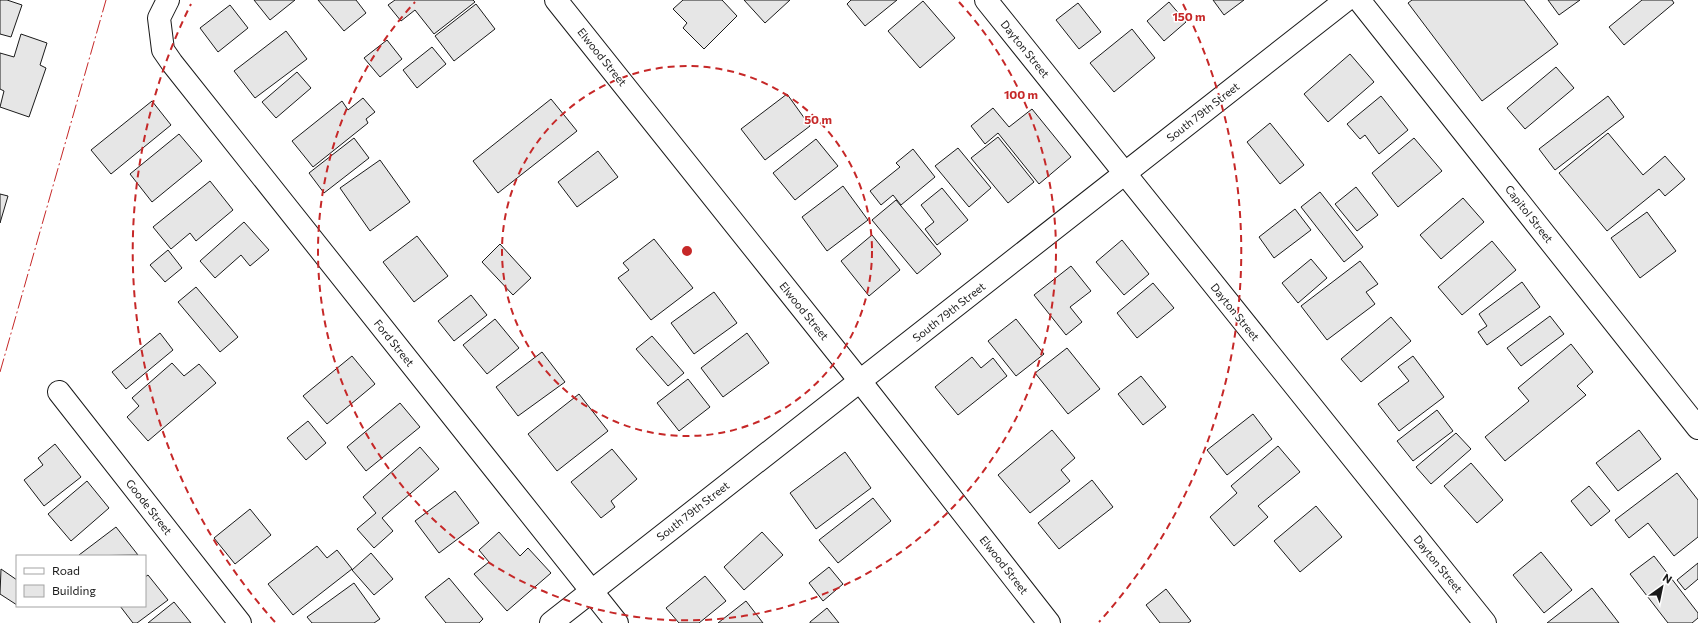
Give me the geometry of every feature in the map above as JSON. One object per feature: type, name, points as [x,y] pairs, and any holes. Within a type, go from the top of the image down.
[{"type":"street","name":"Ford Street","points":[[168,0],[159,18],[162,50],[617,623]]},
{"type":"street","name":"Elwood Street","points":[[556,0],[860,381],[1049,623]]},
{"type":"street","name":"Dayton Street","points":[[986,0],[1484,623]]},
{"type":"street","name":"South 79th Street","points":[[551,623],[1346,0]]},
{"type":"street","name":"Capitol Street","points":[[1360,0],[1698,428]]},
{"type":"street","name":"Goode Street","points":[[59,392],[240,623]]},
{"type":"building","points":[[0,0],[7,0],[22,5],[11,37],[0,34]]},
{"type":"building","points":[[254,0],[295,0],[270,20]]},
{"type":"building","points":[[318,0],[356,0],[366,13],[344,31]]},
{"type":"building","points":[[395,0],[473,0],[475,2],[434,34],[415,10],[401,21],[388,5]]},
{"type":"building","points":[[683,0],[722,0],[737,16],[704,49],[683,28],[687,23],[673,9]]},
{"type":"building","points":[[744,0],[790,0],[765,23]]},
{"type":"building","points":[[851,0],[897,0],[865,26],[847,4]]},
{"type":"building","points":[[1213,0],[1244,0],[1224,15]]},
{"type":"building","points":[[1412,0],[1524,0],[1558,44],[1482,101],[1408,3]]},
{"type":"building","points":[[1548,0],[1580,0],[1559,15]]},
{"type":"building","points":[[1642,0],[1672,0],[1674,3],[1624,45],[1609,27]]},
{"type":"building","points":[[923,1],[955,38],[920,68],[888,31]]},
{"type":"building","points":[[1169,2],[1186,22],[1164,41],[1147,21]]},
{"type":"building","points":[[1078,3],[1101,32],[1079,49],[1056,20]]},
{"type":"building","points":[[476,4],[495,29],[454,61],[435,36]]},
{"type":"building","points":[[230,5],[248,28],[218,52],[200,28]]},
{"type":"building","points":[[1132,29],[1155,58],[1114,92],[1090,63]]},
{"type":"building","points":[[286,31],[307,59],[255,98],[234,71]]},
{"type":"building","points":[[21,34],[47,43],[40,65],[46,68],[29,117],[0,107],[4,91],[0,89],[0,53],[14,57]]},
{"type":"building","points":[[387,40],[402,59],[380,77],[364,58]]},
{"type":"building","points":[[432,47],[446,64],[417,88],[403,70]]},
{"type":"building","points":[[1350,54],[1374,82],[1328,122],[1304,94]]},
{"type":"building","points":[[1556,67],[1574,88],[1525,129],[1507,108]]},
{"type":"building","points":[[297,72],[311,88],[276,118],[262,102]]},
{"type":"building","points":[[787,94],[810,126],[765,160],[741,129]]},
{"type":"building","points":[[1381,96],[1408,130],[1379,154],[1365,135],[1360,139],[1347,124]]},
{"type":"building","points":[[1608,96],[1624,117],[1555,170],[1539,149]]},
{"type":"building","points":[[363,98],[375,112],[366,119],[368,123],[313,167],[292,141],[342,101],[348,110]]},
{"type":"building","points":[[551,99],[577,131],[498,193],[473,161]]},
{"type":"building","points":[[152,101],[171,125],[111,174],[91,150]]},
{"type":"building","points":[[993,108],[1009,127],[1032,109],[1071,157],[1039,184],[998,133],[985,144],[971,126]]},
{"type":"building","points":[[1270,123],[1304,165],[1280,184],[1247,142]]},
{"type":"building","points":[[1608,133],[1643,175],[1665,156],[1685,179],[1665,196],[1659,189],[1607,231],[1559,173]]},
{"type":"building","points":[[179,134],[202,161],[152,202],[130,174]]},
{"type":"building","points":[[998,137],[1034,182],[1008,203],[971,158]]},
{"type":"building","points":[[354,138],[369,158],[324,193],[309,173]]},
{"type":"building","points":[[1414,138],[1442,171],[1398,207],[1372,173]]},
{"type":"building","points":[[816,139],[838,166],[795,200],[773,173]]},
{"type":"building","points":[[958,148],[991,188],[969,207],[935,166]]},
{"type":"building","points":[[913,149],[935,177],[901,205],[893,195],[881,205],[870,191],[900,167],[896,163]]},
{"type":"building","points":[[598,151],[618,177],[577,207],[558,182]]},
{"type":"building","points":[[380,160],[410,202],[370,231],[340,188]]},
{"type":"building","points":[[210,181],[233,210],[196,241],[190,233],[171,249],[153,227]]},
{"type":"building","points":[[843,186],[868,220],[827,251],[802,217]]},
{"type":"building","points":[[1356,187],[1378,215],[1357,231],[1335,204]]},
{"type":"building","points":[[942,188],[968,220],[937,245],[925,229],[934,222],[921,205]]},
{"type":"building","points":[[1320,192],[1363,247],[1344,262],[1301,207]]},
{"type":"building","points":[[0,194],[8,196],[0,223]]},
{"type":"building","points":[[1463,198],[1484,222],[1441,259],[1420,235]]},
{"type":"building","points":[[896,200],[941,254],[917,274],[872,220]]},
{"type":"building","points":[[1295,209],[1311,230],[1274,258],[1259,237]]},
{"type":"building","points":[[1647,212],[1676,251],[1640,278],[1611,238]]},
{"type":"building","points":[[244,222],[269,250],[250,266],[241,255],[215,278],[200,261]]},
{"type":"building","points":[[872,235],[900,270],[869,296],[841,261]]},
{"type":"building","points":[[417,236],[448,276],[414,302],[383,262]]},
{"type":"building","points":[[654,239],[693,288],[651,320],[618,278],[629,270],[623,263]]},
{"type":"building","points":[[1122,240],[1149,274],[1124,295],[1096,262]]},
{"type":"building","points":[[1492,241],[1516,270],[1462,315],[1438,287]]},
{"type":"building","points":[[500,244],[531,278],[513,295],[482,262]]},
{"type":"building","points":[[168,250],[182,268],[165,282],[150,265]]},
{"type":"building","points":[[1311,259],[1327,278],[1298,303],[1282,283]]},
{"type":"building","points":[[1360,261],[1378,284],[1366,292],[1375,304],[1327,340],[1301,306]]},
{"type":"building","points":[[1071,266],[1091,291],[1070,307],[1082,322],[1066,335],[1034,295]]},
{"type":"building","points":[[1522,282],[1540,307],[1487,345],[1478,332],[1487,326],[1479,314]]},
{"type":"building","points":[[1153,283],[1174,308],[1137,338],[1117,313]]},
{"type":"building","points":[[196,287],[238,337],[220,352],[178,302]]},
{"type":"building","points":[[714,292],[737,323],[694,354],[671,323]]},
{"type":"building","points":[[471,295],[487,315],[454,341],[438,321]]},
{"type":"building","points":[[1550,316],[1564,334],[1521,366],[1507,348]]},
{"type":"building","points":[[1391,317],[1411,341],[1361,382],[1341,359]]},
{"type":"building","points":[[495,319],[519,348],[487,374],[463,345]]},
{"type":"building","points":[[1016,319],[1044,354],[1016,376],[988,341]]},
{"type":"building","points":[[160,333],[173,350],[126,389],[112,372]]},
{"type":"building","points":[[747,333],[769,363],[723,397],[701,368]]},
{"type":"building","points":[[652,336],[684,373],[668,386],[636,349]]},
{"type":"building","points":[[1571,344],[1593,372],[1577,386],[1586,395],[1505,461],[1485,437],[1529,401],[1518,388]]},
{"type":"building","points":[[1067,348],[1100,389],[1068,414],[1035,373]]},
{"type":"building","points":[[542,352],[565,382],[518,416],[496,387]]},
{"type":"building","points":[[352,356],[375,384],[327,424],[303,396]]},
{"type":"building","points":[[1413,356],[1444,397],[1399,431],[1378,404],[1409,381],[1398,367]]},
{"type":"building","points":[[972,357],[981,368],[993,358],[1007,376],[958,415],[935,387]]},
{"type":"building","points":[[172,363],[184,376],[199,364],[216,383],[148,441],[127,417],[139,406],[132,398]]},
{"type":"building","points":[[1141,376],[1166,407],[1143,425],[1118,394]]},
{"type":"building","points":[[688,379],[710,407],[679,431],[657,403]]},
{"type":"building","points":[[579,394],[608,431],[557,471],[528,434]]},
{"type":"building","points":[[400,403],[420,427],[366,471],[347,447]]},
{"type":"building","points":[[1437,410],[1453,431],[1413,461],[1397,441]]},
{"type":"building","points":[[1253,414],[1272,439],[1227,475],[1207,450]]},
{"type":"building","points":[[308,421],[326,443],[306,460],[287,438]]},
{"type":"building","points":[[1052,430],[1075,458],[1061,470],[1070,481],[1030,513],[998,475]]},
{"type":"building","points":[[1639,430],[1661,459],[1618,491],[1596,463]]},
{"type":"building","points":[[1456,433],[1471,449],[1431,484],[1416,467]]},
{"type":"building","points":[[55,444],[81,477],[44,506],[24,480],[43,465],[38,458]]},
{"type":"building","points":[[1278,446],[1300,472],[1258,506],[1268,517],[1234,546],[1210,517],[1237,493],[1231,486]]},
{"type":"building","points":[[420,447],[439,469],[382,518],[393,531],[374,548],[357,529],[376,513],[363,497]]},
{"type":"building","points":[[612,449],[637,479],[611,501],[615,507],[601,518],[571,482]]},
{"type":"building","points":[[845,452],[871,488],[816,529],[790,493]]},
{"type":"building","points":[[1471,463],[1503,500],[1477,523],[1444,486]]},
{"type":"building","points":[[1677,473],[1698,500],[1698,537],[1674,556],[1648,523],[1629,538],[1615,520]]},
{"type":"building","points":[[1092,480],[1113,507],[1059,549],[1038,523]]},
{"type":"building","points":[[87,481],[109,508],[71,541],[48,514]]},
{"type":"building","points":[[1589,486],[1610,511],[1591,526],[1571,501]]},
{"type":"building","points":[[455,491],[479,523],[439,553],[415,521]]},
{"type":"building","points":[[873,498],[891,521],[838,563],[819,540]]},
{"type":"building","points":[[1316,506],[1342,537],[1300,572],[1274,541]]},
{"type":"building","points":[[250,509],[271,535],[235,564],[214,538]]},
{"type":"building","points":[[116,527],[138,555],[79,555]]},
{"type":"building","points":[[499,532],[520,556],[528,548],[551,573],[507,611],[474,574],[489,562],[479,550]]},
{"type":"building","points":[[762,532],[783,555],[744,590],[724,567]]},
{"type":"building","points":[[317,546],[327,558],[337,550],[352,569],[293,615],[268,584]]},
{"type":"building","points":[[1541,552],[1572,590],[1544,613],[1513,575]]},
{"type":"building","points":[[371,553],[393,579],[374,595],[352,570]]},
{"type":"building","points":[[1654,556],[1698,613],[1698,618],[1692,623],[1668,623],[1630,574]]},
{"type":"building","points":[[1698,563],[1698,579],[1685,590],[1677,580]]},
{"type":"building","points":[[829,567],[843,584],[823,601],[809,583]]},
{"type":"building","points":[[1,569],[16,579],[16,604],[0,594]]},
{"type":"building","points":[[148,575],[168,600],[137,623],[133,623],[121,607],[146,607],[146,576]]},
{"type":"building","points":[[705,576],[726,601],[699,623],[679,623],[666,608]]},
{"type":"building","points":[[449,578],[483,619],[479,623],[446,623],[425,597]]},
{"type":"building","points":[[354,583],[380,619],[374,623],[312,623],[307,617]]},
{"type":"building","points":[[1592,588],[1619,623],[1547,623]]},
{"type":"building","points":[[1166,589],[1191,621],[1188,623],[1160,623],[1146,605]]},
{"type":"building","points":[[746,601],[763,623],[718,623]]},
{"type":"building","points":[[174,602],[191,623],[148,623]]},
{"type":"building","points":[[827,608],[839,623],[810,623],[810,622]]},
{"type":"power","points":[[0,372],[106,0]]}]
